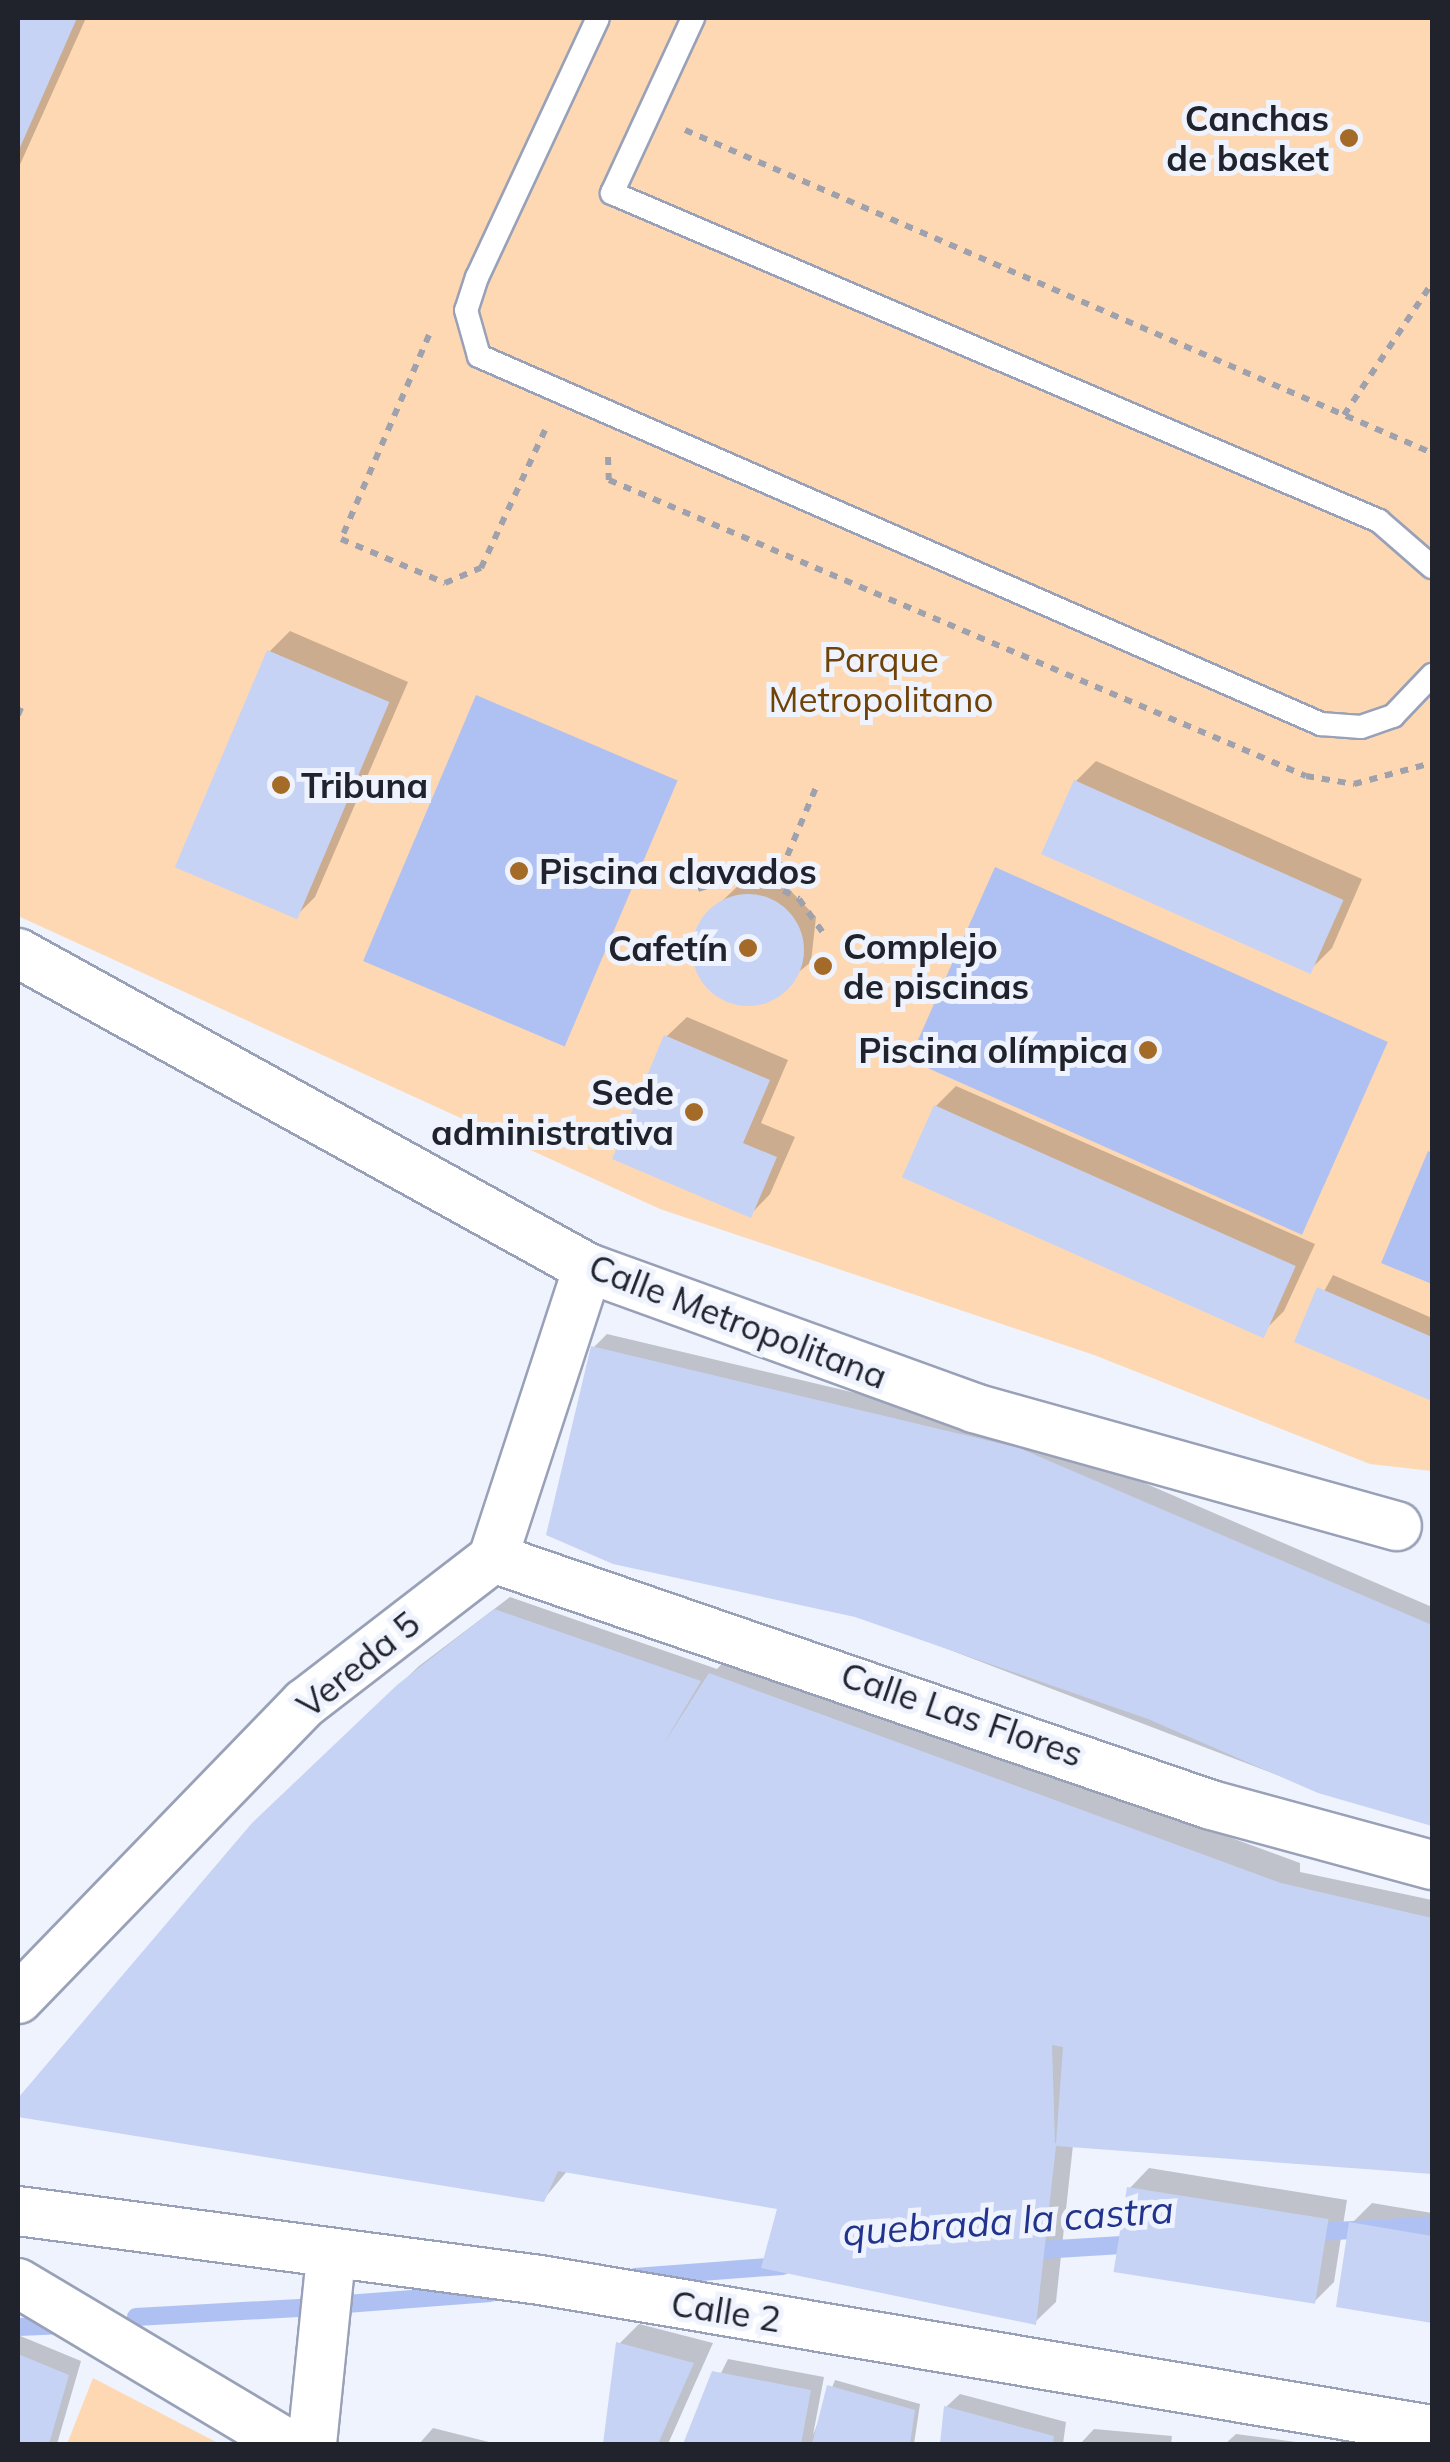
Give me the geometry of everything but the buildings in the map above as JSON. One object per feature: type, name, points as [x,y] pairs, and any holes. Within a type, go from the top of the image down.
[{"type":"street","name":"Calle Metropolitana","points":[[18,953],[588,1268],[974,1408],[1397,1526]]},
{"type":"street","points":[[493,1558],[588,1268]]},
{"type":"street","name":"Calle Las Flores","points":[[493,1558],[1211,1804],[1432,1864]]},
{"type":"street","name":"Vereda 5","points":[[18,1998],[305,1703],[493,1558]]},
{"type":"street","name":"Calle 2","points":[[18,2212],[331,2258],[540,2280],[1432,2430]]},
{"type":"street","points":[[312,2444],[331,2258]]},
{"type":"street","points":[[18,2283],[288,2444]]},
{"type":"lane","points":[[598,18],[477,278],[466,310],[480,356],[1321,724],[1361,727],[1393,716],[1432,676]]},
{"type":"lane","points":[[694,18],[612,193],[1379,520],[1432,567]]},
{"type":"path","points":[[679,128],[1432,453]]},
{"type":"path","points":[[1344,415],[1432,283]]},
{"type":"path","points":[[432,327],[341,539],[444,583],[480,568],[532,444],[563,426]]},
{"type":"path","points":[[598,442],[612,466],[608,480],[1306,776],[1354,784],[1432,763]]},
{"type":"path","points":[[774,885],[817,786]]},
{"type":"path","points":[[698,889],[749,879],[774,885],[812,912],[826,938]]},
{"type":"green space","name":"Parque Metropolitano","points":[[18,18],[1432,18],[1432,1471],[1370,1464],[1094,1355],[660,1209],[18,916]]},
{"type":"green space","points":[[93,2378],[220,2444],[67,2444]]},
{"type":"water","name":"Piscina clavados","points":[[476,695],[678,781],[565,1047],[363,961]]},
{"type":"water","name":"Piscina olímpica","points":[[995,867],[1388,1042],[1302,1235],[909,1060]]},
{"type":"water","points":[[1428,1151],[1432,1153],[1432,1284],[1381,1263]]},
{"type":"waterway","name":"quebrada la castra","points":[[1303,2233],[1432,2225]]},
{"type":"waterway","name":"quebrada la castra","points":[[1024,2251],[1138,2244]]},
{"type":"waterway","name":"quebrada la castra","points":[[635,2277],[783,2266]]},
{"type":"waterway","name":"quebrada la castra","points":[[346,2304],[491,2293]]},
{"type":"waterway","name":"quebrada la castra","points":[[136,2317],[317,2307]]},
{"type":"waterway","name":"quebrada la castra","points":[[18,2327],[66,2325]]},
{"type":"place","name":"Canchas de basket","points":[[1349,138]]},
{"type":"place","name":"Tribuna","points":[[281,785]]},
{"type":"place","name":"Piscina clavados","points":[[519,871]]},
{"type":"place","name":"Cafetín","points":[[748,948]]},
{"type":"place","name":"Complejo de piscinas","points":[[823,966]]},
{"type":"place","name":"Piscina olímpica","points":[[1148,1050]]},
{"type":"place","name":"Sede administrativa","points":[[694,1112]]}]
